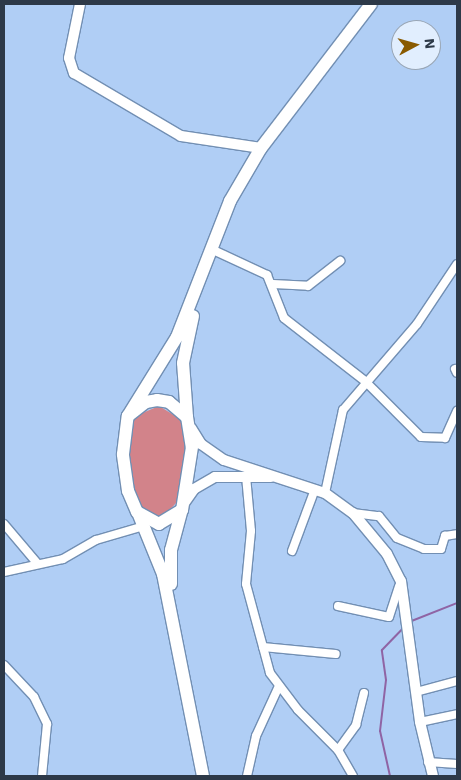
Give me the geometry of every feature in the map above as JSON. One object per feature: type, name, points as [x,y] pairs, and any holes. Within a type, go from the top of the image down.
[{"type":"main road","points":[[203,776],[163,574],[128,491],[123,454],[128,416],[170,352],[230,201],[261,148],[371,4]]},
{"type":"main road","points":[[179,653],[169,562],[183,506],[189,422],[183,362],[201,277]]},
{"type":"main road","points":[[128,416],[146,402],[157,400],[169,402],[189,422]]},
{"type":"main road","points":[[137,512],[159,524],[183,506]]},
{"type":"street","points":[[80,4],[68,58],[74,73],[181,136],[261,148]]},
{"type":"street","points":[[211,249],[267,275],[273,284],[284,318],[303,337],[365,381],[421,437],[445,438],[457,411]]},
{"type":"street","points":[[273,284],[308,286],[340,261]]},
{"type":"street","points":[[292,552],[320,491],[333,468],[339,420],[365,381],[417,324],[457,264]]},
{"type":"street","points":[[189,422],[201,444],[224,460],[286,477],[320,491],[353,513],[382,546],[401,581],[420,722],[428,762],[433,776]]},
{"type":"street","points":[[183,506],[204,481],[246,476],[286,477]]},
{"type":"street","points":[[246,476],[252,531],[246,584],[263,647],[279,686],[338,750],[350,775]]},
{"type":"street","points":[[353,513],[379,516],[397,538],[424,549],[441,549],[445,536],[457,534]]},
{"type":"street","points":[[4,524],[38,562]]},
{"type":"street","points":[[4,572],[38,562],[63,559],[96,540],[144,526]]},
{"type":"street","points":[[338,606],[389,617],[394,610],[401,581]]},
{"type":"street","points":[[263,647],[336,654]]},
{"type":"street","points":[[4,665],[34,697],[48,724],[42,776]]},
{"type":"street","points":[[416,692],[457,681]]},
{"type":"street","points":[[247,776],[256,736],[279,686]]},
{"type":"street","points":[[338,750],[356,725],[364,693]]},
{"type":"street","points":[[420,722],[457,714]]},
{"type":"street","points":[[428,762],[457,764]]},
{"type":"shaded area","points":[[159,406],[182,420],[187,444],[178,501],[162,518],[146,514],[137,501],[128,464],[133,417]]},
{"type":"waterway","points":[[409,622],[457,603]]},
{"type":"waterway","points":[[390,776],[380,731],[386,680],[382,650],[404,627]]}]
